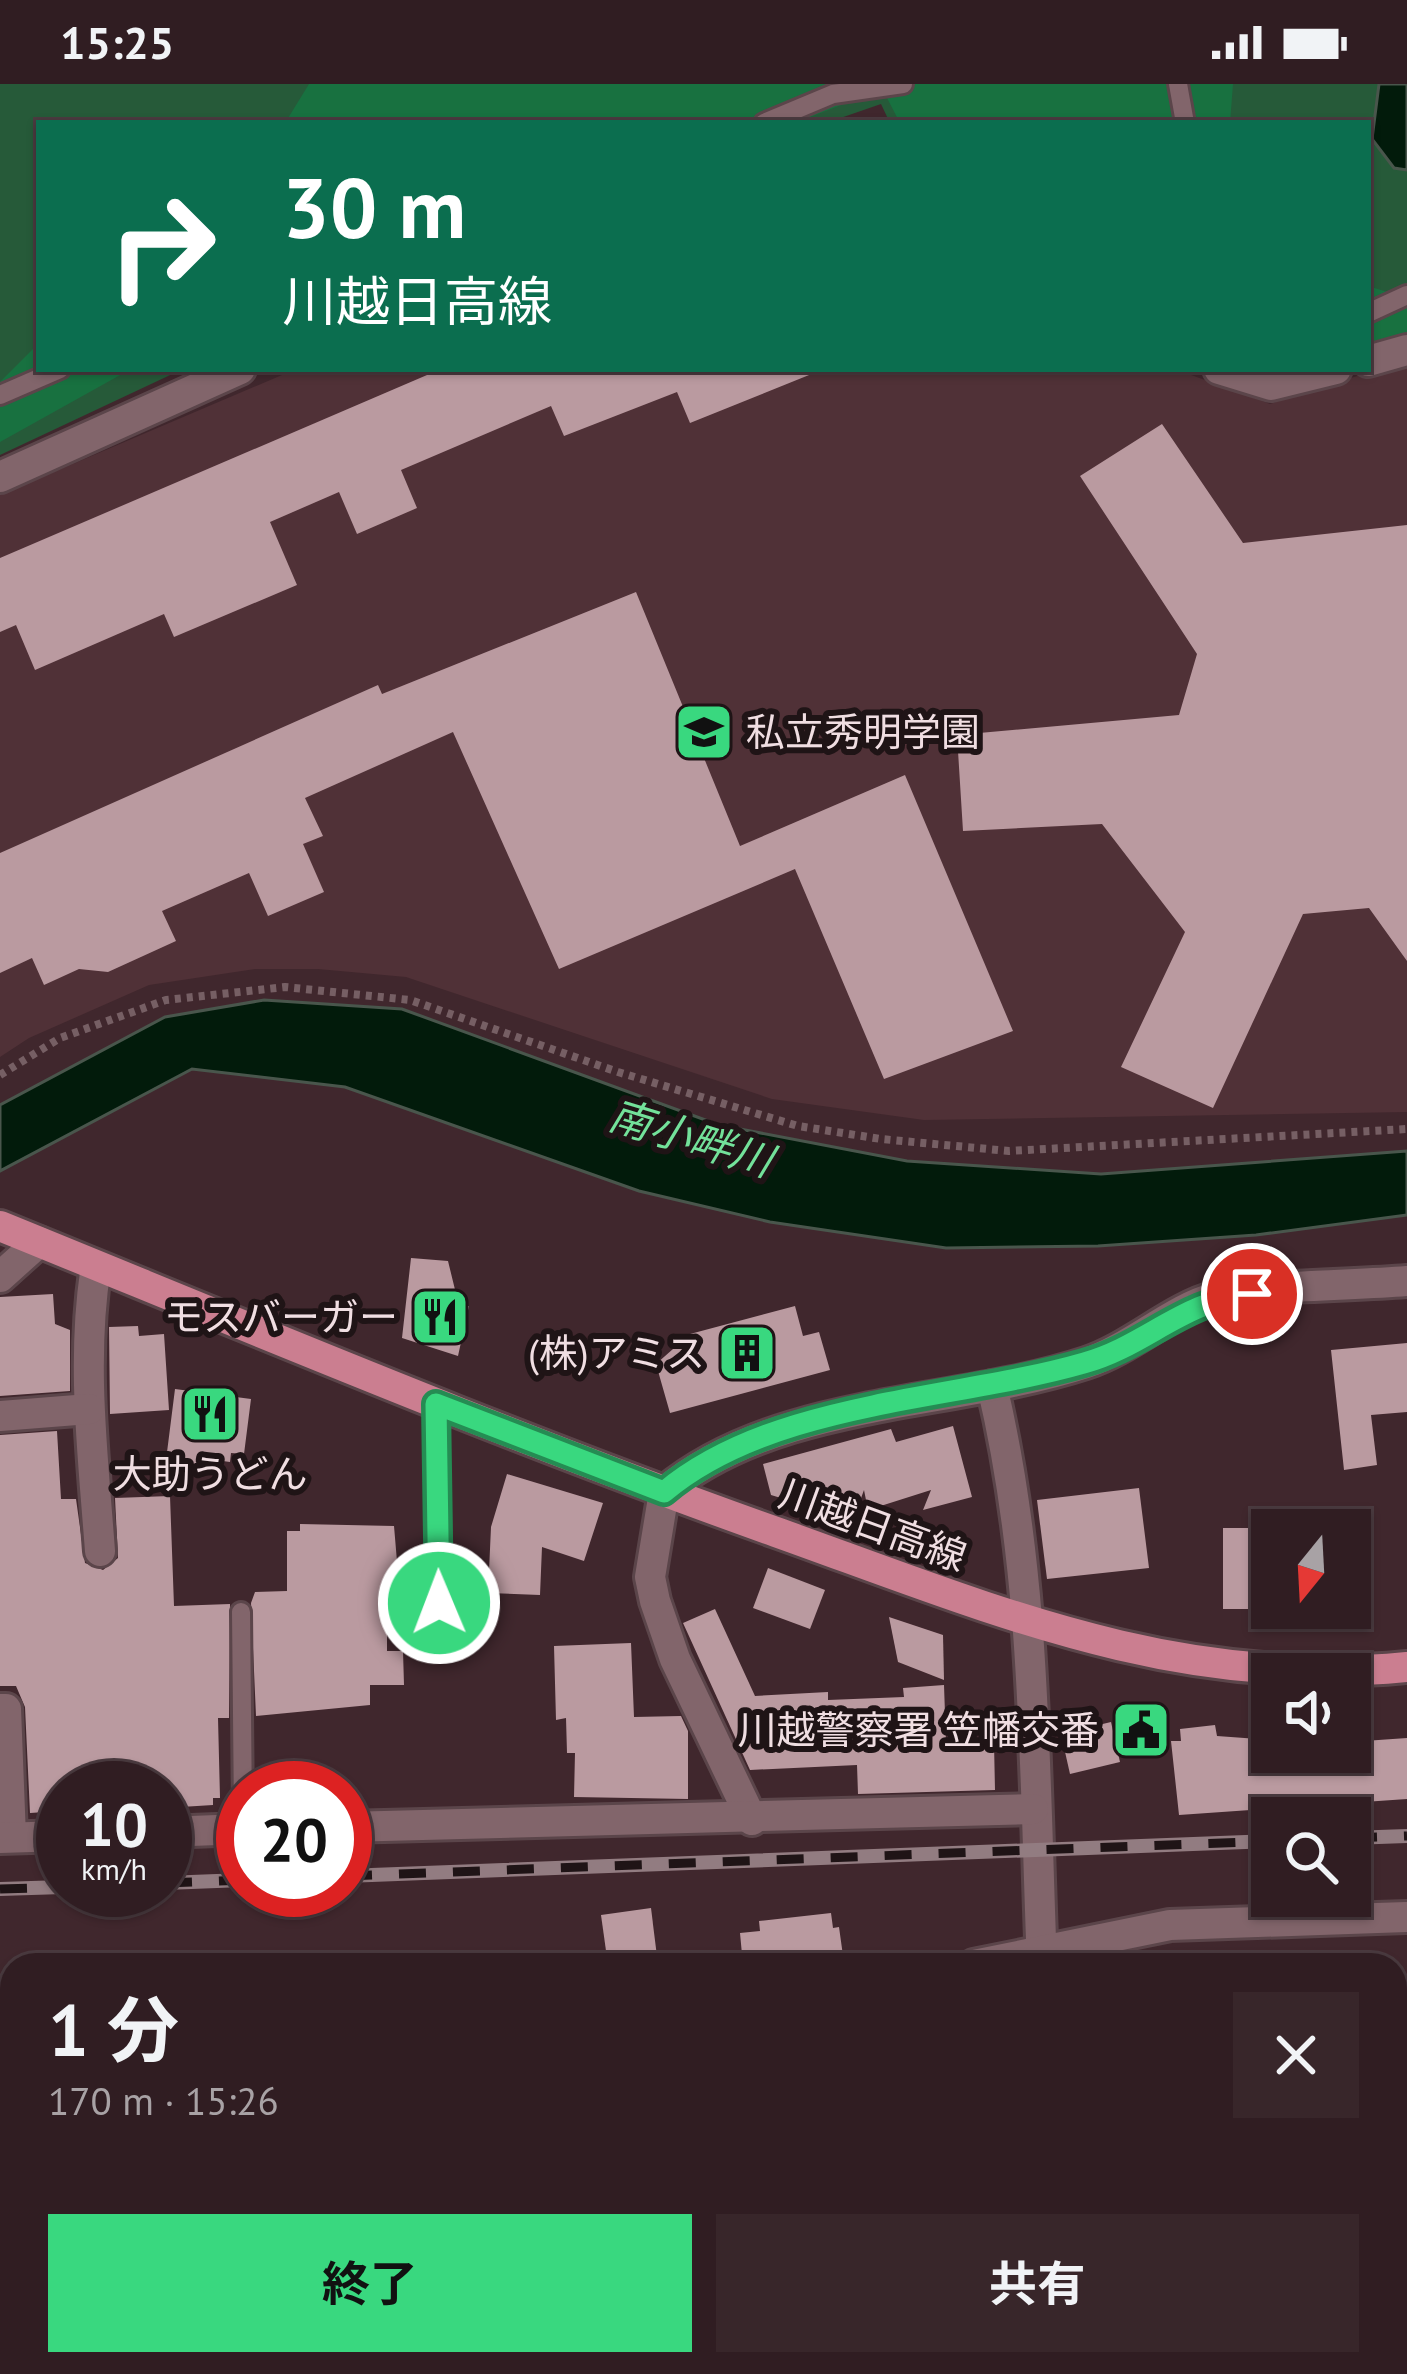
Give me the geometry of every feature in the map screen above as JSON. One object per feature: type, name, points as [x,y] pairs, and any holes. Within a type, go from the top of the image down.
[{"type":"main road","name":"川越日高線","points":[[0,1226],[664,1492],[1029,1622],[1155,1656],[1244,1671],[1340,1674],[1407,1667]]},
{"type":"street","points":[[1371,360],[1407,350]]},
{"type":"street","points":[[0,477],[233,372]]},
{"type":"street","points":[[1228,372],[1271,386],[1325,372]]},
{"type":"street","points":[[0,1277],[39,1242]]},
{"type":"street","points":[[96,1266],[89,1306],[89,1409],[100,1551]]},
{"type":"street","points":[[752,1820],[675,1659],[655,1601],[650,1577],[664,1492],[723,1453],[858,1410],[992,1386],[1090,1362],[1215,1297],[1407,1281]]},
{"type":"street","points":[[992,1386],[1016,1484],[1029,1622],[1041,1953]]},
{"type":"street","points":[[0,1416],[89,1409]]},
{"type":"street","points":[[0,1709],[6,1709],[5,1838],[36,1836]]},
{"type":"street","points":[[372,1827],[1033,1809]]},
{"type":"street","points":[[1064,1953],[1170,1925],[1407,1918]]},
{"type":"lane","points":[[771,120],[833,94],[903,84]]},
{"type":"lane","points":[[1178,84],[1184,120]]},
{"type":"lane","points":[[1371,312],[1407,295]]},
{"type":"lane","points":[[0,395],[53,372]]},
{"type":"lane","points":[[436,1404],[440,1646]]},
{"type":"lane","points":[[241,1612],[242,1761]]},
{"type":"path","points":[[0,1076],[60,1038],[166,1000],[285,987],[410,1000],[618,1072],[798,1126],[881,1139],[1009,1151],[1407,1129]]},
{"type":"shaded area","name":"私立秀明学園","points":[[1407,360],[1407,1112],[924,1120],[772,1099],[406,977],[318,969],[255,969],[149,985],[29,1038],[0,1057],[0,495],[289,372],[1183,372],[1270,404]]},
{"type":"green space","points":[[0,84],[1407,84],[1407,315],[1371,326],[1371,120],[889,120],[881,104],[835,120],[36,120],[36,372],[177,372],[0,455]]},
{"type":"green space","points":[[309,84],[1233,84],[1230,120],[898,120],[886,96],[851,101],[803,120],[287,120]]},
{"type":"green space","points":[[1371,287],[1407,298],[1407,343],[1371,352]]},
{"type":"green space","points":[[36,346],[36,372],[131,372],[0,442],[0,382]]},
{"type":"water","points":[[1379,84],[1407,84],[1407,170],[1394,168],[1372,139]]},
{"type":"water","name":"南小畔川","points":[[264,1000],[402,1009],[719,1125],[907,1161],[1101,1174],[1407,1151],[1407,1215],[1256,1235],[1098,1246],[946,1248],[770,1222],[639,1191],[345,1087],[192,1069],[0,1171],[0,1105],[165,1017]]},
{"type":"building","points":[[434,372],[817,372],[690,423],[677,392],[564,436],[551,406],[401,470],[417,508],[357,534],[339,492],[270,522],[297,585],[174,637],[164,614],[35,670],[16,625],[0,632],[0,558]]},
{"type":"building","points":[[1162,424],[1243,543],[1407,525],[1407,961],[1369,908],[1303,914],[1213,1108],[1121,1067],[1185,932],[1102,824],[963,831],[957,735],[1179,715],[1197,654],[1080,476]]},
{"type":"building","points":[[636,592],[740,846],[905,775],[1013,1031],[884,1079],[795,869],[559,969],[453,732],[305,798],[323,836],[303,844],[324,892],[268,916],[249,873],[162,911],[176,941],[108,972],[79,969],[44,985],[32,958],[0,973],[0,853],[378,685],[382,694]]},
{"type":"building","name":"モスバーガー","points":[[411,1258],[448,1261],[459,1306],[469,1306],[458,1356],[402,1338]]},
{"type":"building","points":[[53,1294],[55,1324],[70,1330],[70,1391],[0,1396],[0,1297]]},
{"type":"building","name":"(株)アミス","points":[[795,1306],[803,1336],[819,1332],[830,1370],[670,1413],[656,1364],[690,1334]]},
{"type":"building","points":[[138,1326],[139,1336],[164,1334],[169,1410],[110,1414],[109,1327]]},
{"type":"building","points":[[1407,1343],[1407,1412],[1371,1415],[1377,1465],[1344,1470],[1331,1350]]},
{"type":"building","name":"大助うどん","points":[[175,1389],[251,1399],[244,1454],[231,1453],[230,1462],[201,1458],[200,1465],[165,1468]]},
{"type":"building","points":[[953,1426],[972,1497],[923,1510],[931,1490],[868,1510],[864,1490],[853,1520],[771,1495],[763,1464],[891,1429],[896,1442]]},
{"type":"building","points":[[57,1431],[61,1499],[76,1499],[85,1563],[103,1570],[118,1558],[115,1498],[170,1496],[174,1606],[230,1604],[229,1718],[218,1718],[213,1805],[192,1806],[192,1761],[36,1761],[36,1813],[30,1813],[25,1707],[16,1686],[0,1686],[0,1435]]},
{"type":"building","points":[[507,1474],[603,1503],[584,1561],[542,1547],[540,1595],[488,1593],[491,1527]]},
{"type":"building","points":[[1139,1488],[1149,1568],[1047,1579],[1037,1500]]},
{"type":"building","points":[[300,1524],[394,1526],[399,1585],[387,1586],[387,1651],[403,1651],[404,1685],[370,1685],[370,1705],[256,1716],[251,1603],[255,1592],[287,1591],[287,1531],[300,1531]]},
{"type":"building","points":[[1223,1528],[1251,1528],[1251,1609],[1223,1609]]},
{"type":"building","points":[[768,1568],[825,1590],[810,1629],[753,1608]]},
{"type":"building","points":[[715,1609],[755,1696],[828,1692],[828,1700],[904,1697],[903,1688],[944,1685],[946,1743],[994,1743],[995,1790],[858,1794],[857,1765],[750,1770],[683,1623]]},
{"type":"building","points":[[889,1617],[943,1635],[944,1680],[898,1662]]},
{"type":"building","points":[[631,1643],[634,1717],[681,1716],[688,1731],[688,1799],[574,1797],[575,1753],[567,1753],[566,1718],[556,1720],[554,1646]]},
{"type":"building","points":[[1111,1722],[1120,1762],[1070,1774],[1061,1734]]},
{"type":"building","points":[[1215,1725],[1217,1736],[1251,1738],[1251,1773],[1371,1773],[1371,1741],[1407,1738],[1407,1799],[1251,1797],[1251,1810],[1179,1815],[1171,1741],[1181,1741],[1180,1729]]},
{"type":"building","points":[[651,1908],[657,1953],[606,1953],[601,1915]]},
{"type":"building","points":[[831,1913],[833,1928],[839,1927],[843,1953],[742,1953],[740,1933],[760,1931],[759,1921]]},
{"type":"railway","points":[[1371,1837],[1407,1836]]},
{"type":"railway","points":[[372,1875],[1251,1842]]},
{"type":"railway","points":[[192,1882],[216,1881]]},
{"type":"railway","points":[[0,1889],[36,1888]]},
{"type":"place","name":"私立秀明学園","points":[[704,732]]},
{"type":"place","name":"モスバーガー","points":[[440,1317]]},
{"type":"place","name":"(株)アミス","points":[[747,1353]]},
{"type":"place","name":"大助うどん","points":[[210,1414]]},
{"type":"place","name":"川越警察署 笠幡交番","points":[[1141,1730]]},
{"type":"route","points":[[439,1603],[436,1404],[664,1492],[723,1453],[858,1410],[992,1386],[1090,1362],[1215,1297],[1252,1294]]}]
